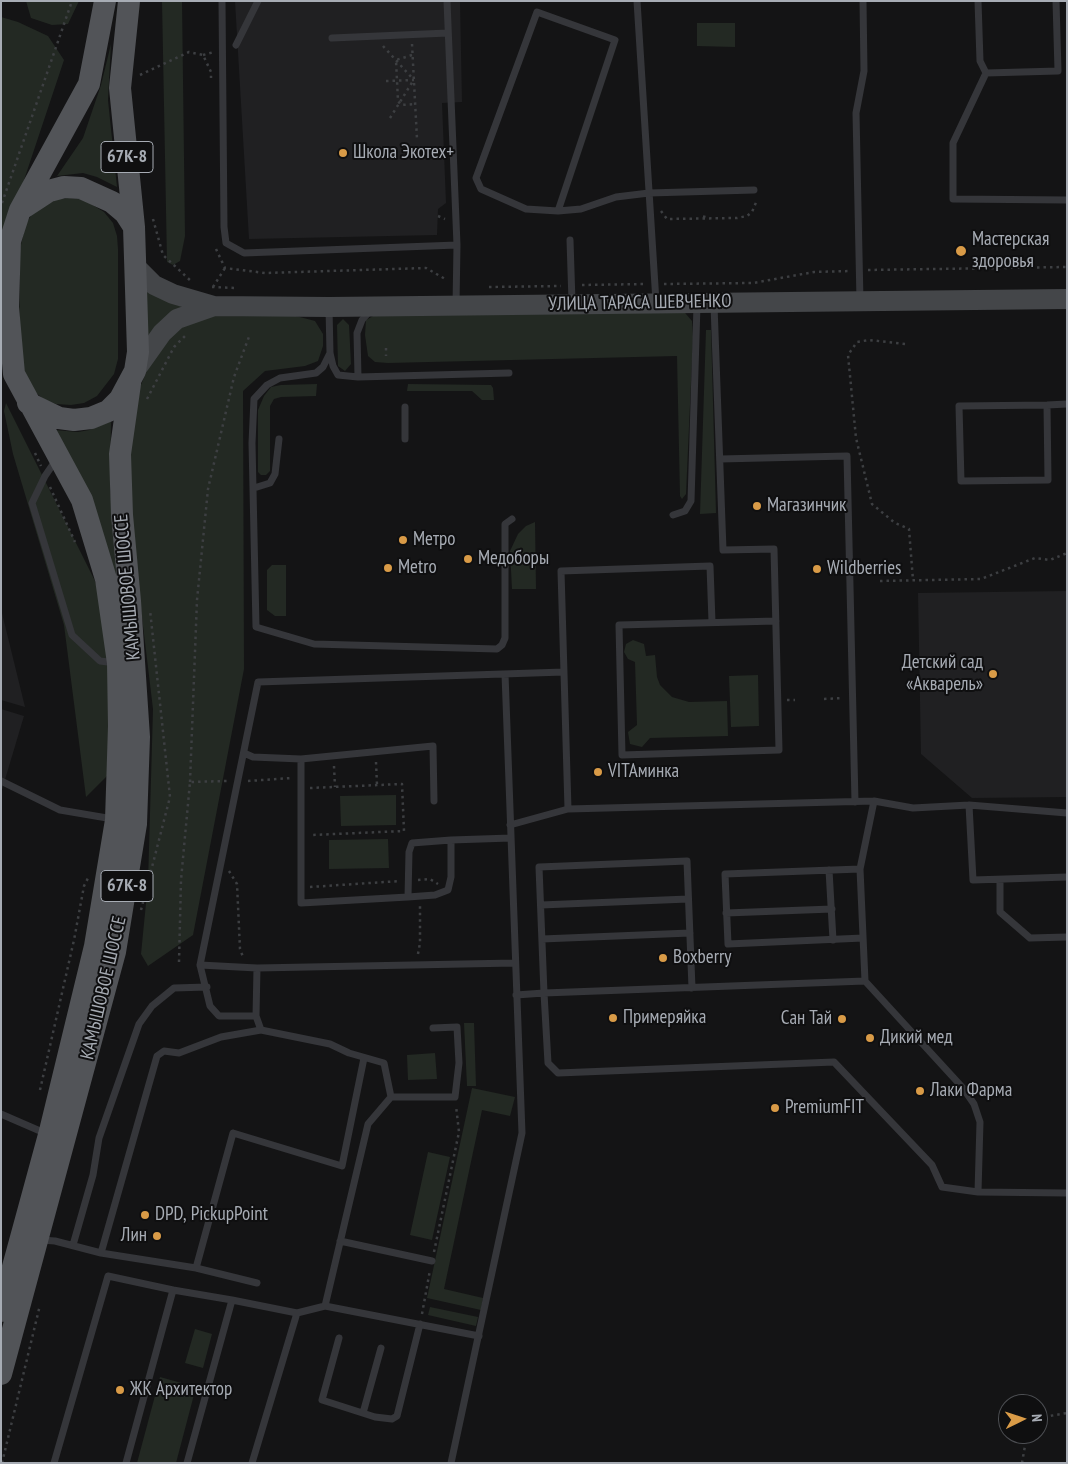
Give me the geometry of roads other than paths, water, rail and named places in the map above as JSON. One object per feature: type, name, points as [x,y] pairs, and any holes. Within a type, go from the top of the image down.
[{"type":"main road","name":"КАМЫШОВОЕ ШОССЕ","points":[[1,1311],[49,1135],[95,946],[116,820],[119,673],[106,579],[82,500],[60,456],[28,403],[14,374],[5,324],[5,284],[10,241],[11,208],[89,84],[105,1]]},
{"type":"main road","name":"КАМЫШОВОЕ ШОССЕ","points":[[1,1374],[114,952],[136,824],[139,737],[122,515],[120,454],[132,377],[138,352],[134,227],[120,88],[129,1]]},
{"type":"main road","points":[[11,208],[49,191],[64,187],[81,188],[112,202],[125,213],[134,227]]},
{"type":"main road","name":"УЛИЦА ТАРАСА ШЕВЧЕНКО","points":[[136,267],[154,284],[173,294],[329,307],[375,306],[456,296],[656,293],[706,302],[1067,299]]},
{"type":"main road","name":"УЛИЦА ТАРАСА ШЕВЧЕНКО","points":[[132,377],[162,332],[176,319],[214,296]]},
{"type":"main road","points":[[28,403],[59,418],[74,420],[91,418],[108,411],[120,398],[132,377]]},
{"type":"lane","points":[[222,1],[224,227],[226,242],[244,252],[457,245]]},
{"type":"lane","points":[[236,45],[258,1]]},
{"type":"lane","points":[[447,1],[457,245],[456,296]]},
{"type":"lane","points":[[637,1],[653,193],[656,293]]},
{"type":"lane","points":[[860,301],[856,113],[864,71],[863,1]]},
{"type":"lane","points":[[978,1],[980,61],[986,73]]},
{"type":"lane","points":[[986,73],[1058,71],[1056,1]]},
{"type":"lane","points":[[558,212],[615,40],[537,12],[476,178],[481,189],[526,209],[558,212],[581,209],[616,197],[653,193],[754,190]]},
{"type":"lane","points":[[332,38],[448,33]]},
{"type":"lane","points":[[986,73],[953,143],[953,199],[1067,200]]},
{"type":"lane","points":[[570,240],[573,294]]},
{"type":"lane","points":[[706,302],[720,459],[723,550],[774,549],[780,750],[622,754],[619,625],[776,621]]},
{"type":"lane","points":[[673,515],[685,511],[691,501],[706,302]]},
{"type":"lane","points":[[358,377],[358,330],[362,320],[375,306]]},
{"type":"lane","points":[[329,307],[330,353],[332,366],[338,375],[358,377],[509,373]]},
{"type":"lane","points":[[330,353],[323,367],[316,373],[280,378],[267,385],[254,399],[256,628],[314,644],[497,649],[502,645],[504,638],[505,524],[512,519]]},
{"type":"lane","points":[[1047,405],[1048,480],[961,481],[959,406],[1067,404]]},
{"type":"lane","points":[[405,407],[405,439]]},
{"type":"lane","points":[[254,488],[270,483],[275,474],[279,438]]},
{"type":"lane","points":[[60,456],[45,476],[32,503],[72,635],[100,661],[119,673]]},
{"type":"lane","points":[[720,459],[847,456],[855,802]]},
{"type":"lane","points":[[568,809],[561,571],[710,566],[712,622]]},
{"type":"lane","points":[[256,1016],[219,1016],[210,1006],[207,986],[200,965],[258,682],[564,672]]},
{"type":"lane","points":[[451,1463],[522,1133],[505,674]]},
{"type":"lane","points":[[244,753],[254,757],[301,759],[394,752],[403,748],[433,746],[434,801]]},
{"type":"lane","points":[[301,759],[301,903],[408,897],[442,893],[448,890],[451,877],[451,840]]},
{"type":"lane","points":[[1,781],[60,810],[116,820]]},
{"type":"lane","points":[[874,801],[860,868],[865,981],[963,1088],[974,1104],[980,1122],[978,1192]]},
{"type":"lane","points":[[510,825],[568,809],[874,801],[913,808],[969,805],[1067,813]]},
{"type":"lane","points":[[969,805],[973,880],[1067,877]]},
{"type":"lane","points":[[408,897],[409,852],[412,842],[511,838]]},
{"type":"lane","points":[[692,988],[687,861],[539,867],[548,1063],[558,1073],[834,1062],[932,1165],[942,1187],[978,1192],[1067,1194]]},
{"type":"lane","points":[[860,868],[725,874],[726,913],[728,944],[863,938]]},
{"type":"lane","points":[[829,870],[834,940]]},
{"type":"lane","points":[[1000,880],[1000,912],[1030,938],[1067,937]]},
{"type":"lane","points":[[540,905],[688,899]]},
{"type":"lane","points":[[726,913],[832,909]]},
{"type":"lane","points":[[542,939],[690,933]]},
{"type":"lane","points":[[200,965],[257,968],[515,963]]},
{"type":"lane","points":[[257,968],[256,1016],[260,1030]]},
{"type":"lane","points":[[516,995],[865,981]]},
{"type":"lane","points":[[73,1245],[93,1175],[99,1138],[139,1024],[152,1006],[174,988],[207,986]]},
{"type":"lane","points":[[326,1306],[368,1124],[391,1097],[455,1097],[459,1063],[457,1027],[434,1028]]},
{"type":"lane","points":[[102,1253],[157,1056],[164,1051],[178,1053],[221,1037],[260,1030],[330,1044],[349,1053],[384,1063],[391,1097]]},
{"type":"lane","points":[[196,1268],[233,1133],[342,1166],[364,1058]]},
{"type":"lane","points":[[1,1114],[49,1135]]},
{"type":"lane","points":[[38,1240],[55,1240],[102,1253],[196,1268],[258,1283]]},
{"type":"lane","points":[[340,1241],[432,1261]]},
{"type":"lane","points":[[54,1463],[108,1276],[297,1313],[326,1306],[479,1336]]},
{"type":"lane","points":[[126,1463],[172,1290]]},
{"type":"lane","points":[[187,1463],[232,1300]]},
{"type":"lane","points":[[252,1463],[297,1313]]},
{"type":"lane","points":[[339,1338],[322,1400],[363,1413],[392,1419],[396,1416],[420,1324]]},
{"type":"lane","points":[[363,1413],[381,1348]]},
{"type":"place","name":"Школа Экотех+","points":[[343,153]]},
{"type":"place","name":"Мастерская здоровья","points":[[961,251]]},
{"type":"place","name":"Магазинчик","points":[[757,506]]},
{"type":"place","name":"Метро","points":[[403,540]]},
{"type":"place","name":"Медоборы","points":[[468,559]]},
{"type":"place","name":"Metro","points":[[388,568]]},
{"type":"place","name":"Wildberries","points":[[817,569]]},
{"type":"place","name":"Детский сад «Акварель»","points":[[993,674]]},
{"type":"place","name":"VITAминка","points":[[598,772]]},
{"type":"place","name":"Boxberry","points":[[663,958]]},
{"type":"place","name":"Примеряйка","points":[[613,1018]]},
{"type":"place","name":"Сан Тай","points":[[842,1019]]},
{"type":"place","name":"Дикий мед","points":[[870,1038]]},
{"type":"place","name":"Лаки Фарма","points":[[920,1091]]},
{"type":"place","name":"PremiumFIT","points":[[775,1108]]},
{"type":"place","name":"DPD, PickupPoint","points":[[145,1215]]},
{"type":"place","name":"Лин","points":[[157,1236]]},
{"type":"place","name":"ЖК Архитектор","points":[[120,1390]]}]
